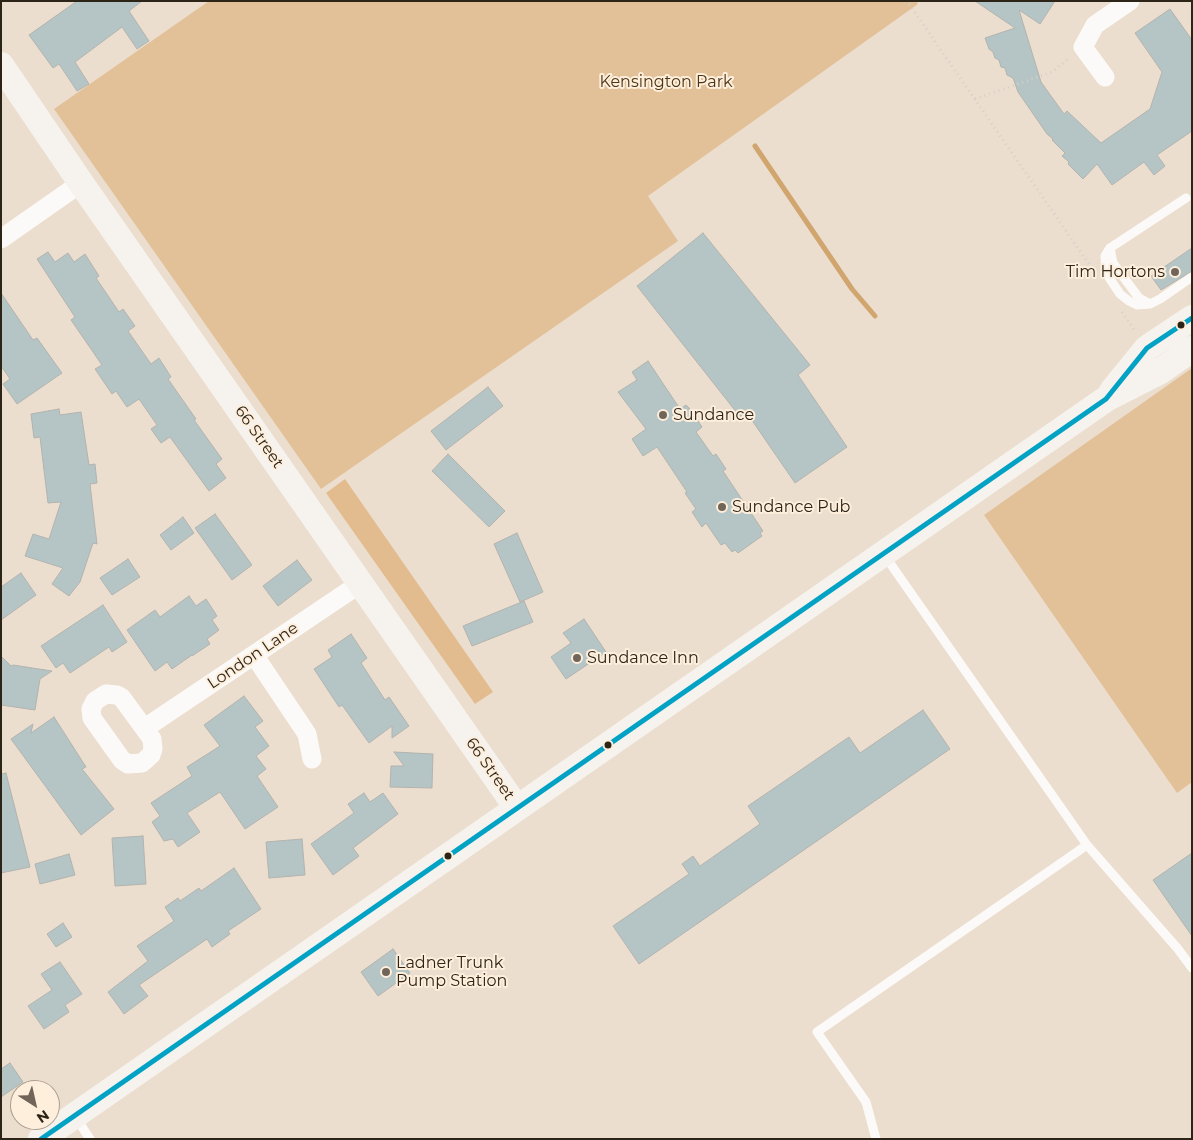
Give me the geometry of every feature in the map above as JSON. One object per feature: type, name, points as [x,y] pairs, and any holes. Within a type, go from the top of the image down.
[{"type":"main road","name":"66 Street","points":[[1,65],[517,808]]},
{"type":"main road","points":[[1106,399],[1147,348],[1192,318]]},
{"type":"main road","points":[[41,1139],[1106,399],[1158,372],[1192,349]]},
{"type":"street","points":[[1105,77],[1083,47],[1095,25],[1130,1]]},
{"type":"street","points":[[1,239],[82,183]]},
{"type":"street","name":"London Lane","points":[[145,728],[361,583]]},
{"type":"street","points":[[254,655],[306,734],[312,758]]},
{"type":"lane","points":[[1186,198],[1110,248],[1106,256],[1106,273],[1120,294],[1138,305],[1150,304],[1160,299],[1192,277]]},
{"type":"lane","points":[[883,554],[1087,845],[1178,949],[1192,968]]},
{"type":"lane","points":[[876,1139],[866,1102],[817,1032],[1087,845]]},
{"type":"lane","points":[[74,1116],[90,1139]]},
{"type":"path","points":[[906,1],[1098,277]]},
{"type":"path","points":[[975,99],[1052,72],[1083,47]]},
{"type":"path","points":[[1120,310],[1147,348]]},
{"type":"green space","name":"Kensington Park","points":[[209,1],[916,1],[918,4],[648,196],[678,241],[321,489],[54,109]]},
{"type":"green space","points":[[1192,368],[1192,782],[1177,793],[984,515]]},
{"type":"shaded area","points":[[345,479],[493,692],[475,704],[326,493]]},
{"type":"building","points":[[77,1],[142,1],[129,11],[149,41],[137,49],[122,27],[75,62],[89,84],[77,91],[59,64],[53,68],[29,35]]},
{"type":"building","points":[[975,1],[1055,1],[1040,24],[1019,10],[1041,82],[1064,114],[1067,111],[1101,143],[1150,109],[1162,72],[1135,33],[1170,9],[1192,40],[1192,131],[1157,155],[1165,166],[1154,175],[1144,162],[1112,185],[1097,164],[1083,179],[1062,156],[1065,153],[1047,134],[1018,92],[1013,78],[1007,75],[1005,68],[1001,67],[999,60],[995,58],[993,52],[989,49],[985,38],[1015,28]]},
{"type":"building","points":[[703,233],[810,365],[798,375],[847,447],[795,483],[747,413],[741,418],[637,286]]},
{"type":"building","points":[[1192,248],[1192,271],[1161,290],[1151,276]]},
{"type":"building","points":[[48,252],[55,262],[68,253],[74,262],[85,254],[99,276],[96,278],[119,312],[123,309],[135,326],[128,331],[151,364],[159,358],[171,377],[168,379],[222,459],[216,464],[226,478],[209,491],[170,437],[161,443],[151,429],[157,425],[139,399],[127,407],[116,391],[112,394],[95,369],[102,365],[71,320],[75,317],[37,259]]},
{"type":"building","points":[[1,293],[33,340],[37,338],[62,373],[17,404],[3,384],[10,379],[1,366]]},
{"type":"building","points":[[648,361],[680,409],[686,405],[690,409],[702,427],[696,432],[713,456],[716,454],[726,469],[723,471],[763,531],[760,533],[762,536],[738,553],[735,550],[732,552],[725,543],[721,545],[706,523],[702,527],[692,512],[696,509],[685,493],[687,492],[657,447],[643,456],[632,439],[646,429],[618,392],[637,380],[632,372]]},
{"type":"building","points":[[488,387],[503,406],[446,450],[431,431]]},
{"type":"building","points":[[59,409],[60,415],[81,412],[89,465],[95,464],[97,483],[90,484],[97,544],[93,543],[80,582],[69,596],[52,584],[63,568],[25,556],[33,534],[49,539],[61,502],[48,503],[40,437],[34,438],[31,414]]},
{"type":"building","points":[[448,454],[505,511],[489,527],[432,471]]},
{"type":"building","points":[[215,514],[252,565],[232,580],[195,528]]},
{"type":"building","points":[[183,517],[194,533],[171,550],[160,535]]},
{"type":"building","points":[[517,533],[543,592],[520,602],[494,544]]},
{"type":"building","points":[[128,559],[140,577],[112,595],[100,578]]},
{"type":"building","points":[[297,560],[312,580],[278,606],[263,586]]},
{"type":"building","points":[[21,573],[36,595],[1,620],[1,587]]},
{"type":"building","points":[[189,596],[196,606],[206,599],[217,616],[212,620],[219,630],[207,639],[210,644],[172,669],[167,662],[155,671],[127,630],[155,610],[160,617]]},
{"type":"building","points":[[524,601],[533,622],[472,646],[463,626]]},
{"type":"building","points":[[103,605],[127,642],[112,652],[109,647],[70,673],[63,663],[56,668],[41,646]]},
{"type":"building","points":[[584,619],[606,652],[566,679],[551,657],[571,643],[563,633]]},
{"type":"building","points":[[351,634],[367,658],[361,663],[385,700],[389,697],[409,726],[392,738],[392,726],[369,743],[342,705],[339,707],[314,669],[332,657],[328,650]]},
{"type":"building","points":[[1,656],[11,666],[52,671],[40,679],[35,710],[1,705]]},
{"type":"building","points":[[244,696],[263,721],[255,727],[269,746],[256,756],[266,769],[257,776],[278,807],[245,829],[220,792],[187,813],[200,832],[178,847],[173,839],[164,841],[152,822],[160,816],[151,803],[192,776],[187,767],[220,746],[204,725]]},
{"type":"building","points":[[923,710],[950,749],[639,964],[613,926],[689,874],[682,864],[693,856],[700,866],[760,824],[748,806],[849,737],[860,753]]},
{"type":"building","points":[[54,717],[86,767],[82,769],[114,809],[81,835],[11,739],[33,724],[31,733]]},
{"type":"building","points":[[394,752],[433,754],[432,788],[390,787],[391,766],[404,766]]},
{"type":"building","points":[[6,773],[30,867],[1,873],[1,774]]},
{"type":"building","points":[[364,793],[370,802],[383,793],[398,814],[353,848],[359,856],[333,875],[311,844],[354,813],[348,804]]},
{"type":"building","points":[[143,836],[146,884],[115,886],[112,838]]},
{"type":"building","points":[[302,839],[305,875],[269,878],[266,842]]},
{"type":"building","points":[[1192,853],[1192,936],[1153,880]]},
{"type":"building","points":[[69,854],[75,875],[40,884],[35,864]]},
{"type":"building","points":[[234,868],[261,909],[228,931],[230,934],[212,947],[207,939],[139,985],[148,996],[124,1014],[108,992],[148,961],[137,946],[174,921],[165,907],[178,898],[180,901],[199,888],[201,891]]},
{"type":"building","points":[[63,923],[72,937],[56,947],[47,934]]},
{"type":"building","name":"Ladner Trunk Pump Station","points":[[393,949],[410,973],[378,996],[361,972]]},
{"type":"building","points":[[60,962],[82,994],[65,1005],[69,1012],[44,1029],[28,1006],[52,990],[41,974]]},
{"type":"building","points":[[10,1063],[22,1080],[10,1080],[10,1091],[1,1097],[1,1069]]},
{"type":"waterway","points":[[755,146],[852,289],[875,316]]},
{"type":"transit line","points":[[41,1139],[1106,399],[1147,348],[1192,318]]},
{"type":"place","name":"Tim Hortons","points":[[1175,272]]},
{"type":"place","name":"Sundance","points":[[663,415]]},
{"type":"place","name":"Sundance Pub","points":[[722,507]]},
{"type":"place","name":"Sundance Inn","points":[[577,658]]},
{"type":"place","name":"Ladner Trunk Pump Station","points":[[386,972]]}]
